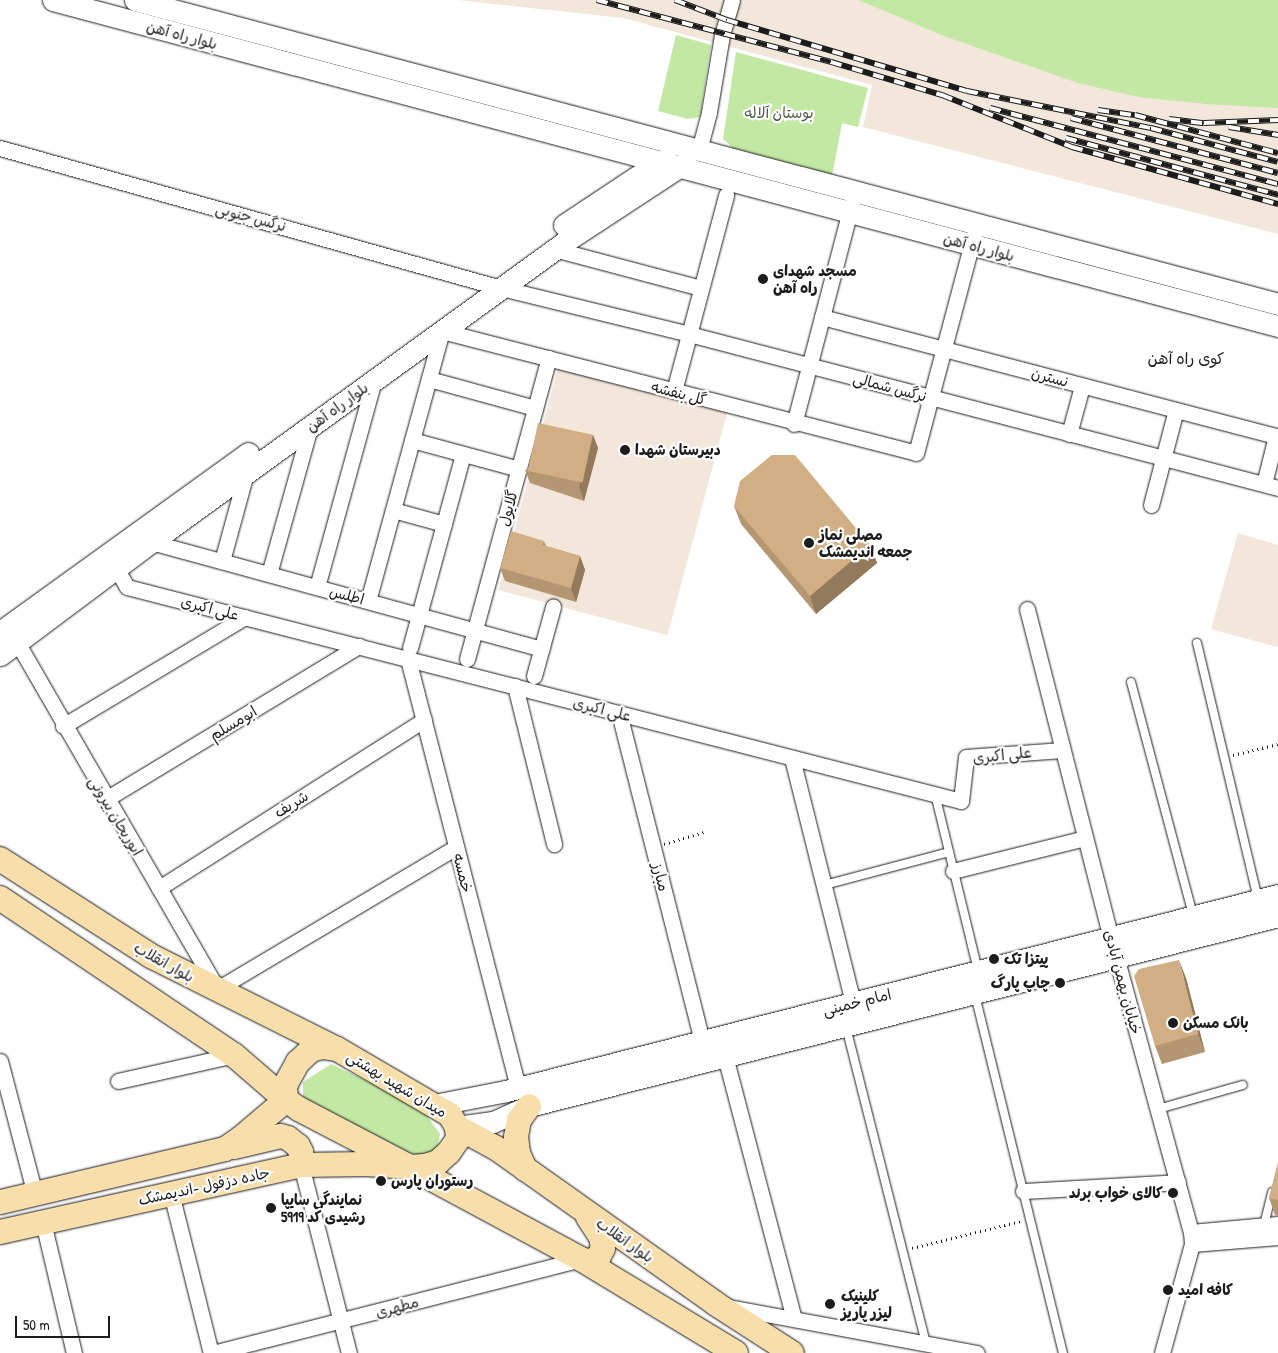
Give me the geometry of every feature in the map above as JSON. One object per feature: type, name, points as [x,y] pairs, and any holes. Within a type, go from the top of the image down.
[{"type":"main road","name":"بلوار انقلاب","points":[[0,859],[151,956],[337,1049]]},
{"type":"main road","points":[[0,898],[234,1055],[299,1110],[584,1260],[736,1353]]},
{"type":"main road","name":"میدان شهید بهشتی","points":[[286,1100],[285,1085],[298,1062],[311,1050],[322,1047],[337,1049],[450,1115],[457,1128],[458,1139],[449,1152],[438,1162],[425,1166],[410,1167]]},
{"type":"main road","points":[[523,1097],[516,1137],[518,1154],[525,1169]]},
{"type":"main road","name":"جاده دزفول -اندیمشک","points":[[0,1202],[224,1150],[242,1138],[286,1100]]},
{"type":"main road","name":"بلوار انقلاب","points":[[457,1128],[496,1148],[716,1304],[792,1353]]},
{"type":"main road","points":[[224,1150],[281,1136],[288,1138],[298,1146],[301,1152],[301,1165]]},
{"type":"main road","name":"جاده دزفول -اندیمشک","points":[[0,1232],[301,1165],[366,1164],[410,1167]]},
{"type":"main road","points":[[584,1210],[603,1242],[603,1248],[598,1258],[584,1260]]},
{"type":"main road","points":[[653,1260],[644,1265],[640,1279],[664,1309]]},
{"type":"street","name":"بلوار راه آهن","points":[[53,0],[680,168],[852,202]]},
{"type":"street","name":"بلوار راه آهن","points":[[135,0],[699,150],[852,202],[974,235],[1139,278],[1278,304]]},
{"type":"street","points":[[699,150],[710,112],[722,35],[732,0]]},
{"type":"street","points":[[382,88],[388,67]]},
{"type":"street","name":"نرگس جنوبی","points":[[0,148],[494,285]]},
{"type":"street","name":"بلوار راه آهن","points":[[6,643],[116,568],[442,331],[560,227],[659,162],[699,150]]},
{"type":"street","name":"بلوار راه آهن","points":[[6,643],[494,285],[554,250],[680,168],[699,150]]},
{"type":"street","points":[[674,391],[726,195]]},
{"type":"street","points":[[794,424],[852,202]]},
{"type":"street","points":[[931,398],[974,235]]},
{"type":"street","points":[[554,250],[701,288]]},
{"type":"street","name":"بلوار راه آهن","points":[[1139,278],[1278,326]]},
{"type":"street","name":"نرگس شمالی","points":[[494,285],[1271,486]]},
{"type":"street","name":"نسترن","points":[[822,317],[1277,436]]},
{"type":"street","points":[[368,601],[442,331]]},
{"type":"street","name":"گل بنفشه","points":[[442,331],[794,424],[916,453],[931,398]]},
{"type":"street","name":"گلایول","points":[[466,659],[549,358]]},
{"type":"street","points":[[429,379],[535,408]]},
{"type":"street","points":[[317,587],[374,380]]},
{"type":"street","points":[[1069,434],[1082,386]]},
{"type":"street","points":[[1151,506],[1176,410]]},
{"type":"street","points":[[268,574],[310,427]]},
{"type":"street","points":[[1271,486],[1277,436]]},
{"type":"street","points":[[412,440],[519,469]]},
{"type":"street","points":[[409,654],[463,454]]},
{"type":"street","points":[[222,561],[246,473]]},
{"type":"street","points":[[393,510],[444,524]]},
{"type":"street","name":"اطلس","points":[[151,542],[542,649]]},
{"type":"street","name":"علی اکبری","points":[[116,568],[127,587],[359,646],[409,654],[515,686],[961,801],[966,757],[1062,750]]},
{"type":"street","points":[[534,676],[553,607]]},
{"type":"street","name":"خیابان بهمن آبادی","points":[[1027,609],[1062,750],[1178,1182],[1191,1238],[1162,1353]]},
{"type":"street","points":[[63,726],[245,617]]},
{"type":"street","name":"ابوریحان بیرونی","points":[[6,643],[63,726],[217,990]]},
{"type":"street","name":"ابومسلم","points":[[106,799],[359,646]]},
{"type":"street","name":"خمسه","points":[[409,654],[456,847],[523,1097]]},
{"type":"street","points":[[515,686],[554,844]]},
{"type":"street","name":"مبارز","points":[[619,713],[702,1041]]},
{"type":"street","name":"شریف","points":[[159,888],[424,720]]},
{"type":"street","points":[[792,758],[853,1003]]},
{"type":"street","points":[[954,871],[1085,838]]},
{"type":"street","points":[[217,990],[456,847]]},
{"type":"street","name":"امام خمینی","points":[[434,1105],[523,1097],[725,1056],[846,1026],[974,993],[1114,947],[1194,917],[1268,898]]},
{"type":"street","name":"امام خمینی","points":[[457,1128],[493,1122],[523,1097],[702,1041],[978,971],[1278,916]]},
{"type":"street","points":[[118,1081],[234,1055]]},
{"type":"street","points":[[725,1056],[794,1319]]},
{"type":"street","points":[[0,1061],[35,1194]]},
{"type":"street","points":[[301,1165],[349,1353]]},
{"type":"street","points":[[1023,1191],[1178,1182]]},
{"type":"street","points":[[171,1193],[212,1353]]},
{"type":"street","points":[[43,1222],[74,1353]]},
{"type":"street","points":[[1191,1238],[1271,1224]]},
{"type":"street","points":[[1191,1238],[1278,1237]]},
{"type":"street","name":"مطهری","points":[[212,1353],[584,1260]]},
{"type":"street","points":[[716,1304],[977,1353]]},
{"type":"lane","points":[[1197,643],[1224,757],[1268,898]]},
{"type":"lane","points":[[1131,682],[1194,917]]},
{"type":"lane","points":[[935,794],[978,971]]},
{"type":"lane","points":[[824,885],[949,852]]},
{"type":"lane","points":[[974,993],[1063,1353]]},
{"type":"lane","points":[[846,1026],[926,1344]]},
{"type":"lane","points":[[1158,1109],[1243,1085]]},
{"type":"lane","points":[[1271,1224],[1274,1181]]},
{"type":"path","points":[[1224,757],[1278,744]]},
{"type":"path","points":[[653,848],[704,832]]},
{"type":"path","points":[[902,1251],[1030,1219]]},
{"type":"shaded area","points":[[458,0],[1278,0],[1278,234],[863,127],[872,85],[623,18]]},
{"type":"shaded area","points":[[559,364],[728,409],[667,635],[498,590]]},
{"type":"shaded area","points":[[1238,533],[1278,545],[1278,647],[1211,629]]},
{"type":"green space","points":[[858,0],[1278,0],[1278,108],[1206,104],[1139,97],[1078,83],[944,36]]},
{"type":"green space","points":[[676,35],[711,45],[700,117],[688,119],[658,111]]},
{"type":"green space","name":"بوستان آلاله","points":[[736,52],[868,88],[858,127],[842,123],[832,176],[736,151],[723,139]]},
{"type":"green space","points":[[331,1064],[382,1088],[424,1112],[440,1134],[437,1149],[424,1158],[405,1151],[303,1098],[303,1082]]},
{"type":"building","points":[[538,423],[593,435],[583,483],[528,471]]},
{"type":"building","name":"مصلی نماز جمعه اندیمشک","points":[[772,455],[795,455],[870,545],[810,596],[734,506],[740,481]]},
{"type":"building","points":[[511,531],[544,541],[542,545],[580,556],[571,588],[500,568]]},
{"type":"building","name":"بانک مسکن","points":[[1179,960],[1198,1034],[1155,1046],[1134,976],[1139,969]]},
{"type":"building","points":[[1278,1163],[1278,1200],[1277,1200],[1269,1198]]},
{"type":"railway","points":[[597,0],[831,62],[942,95],[1072,147],[1278,204]]},
{"type":"railway","points":[[675,0],[727,20],[967,91],[1151,128],[1278,162]]},
{"type":"railway","points":[[990,108],[1278,184]]},
{"type":"railway","points":[[1098,110],[1135,115],[1278,153]]},
{"type":"railway","points":[[1071,118],[1278,173]]},
{"type":"railway","points":[[1169,119],[1204,123],[1278,120]]},
{"type":"railway","points":[[1229,127],[1278,135]]},
{"type":"railway","points":[[1066,138],[1278,195]]},
{"type":"place","name":"مسجد شهدای راه آهن","points":[[763,279]]},
{"type":"place","name":"دبیرستان شهدا","points":[[625,450]]},
{"type":"place","name":"مصلی نماز جمعه اندیمشک","points":[[809,543]]},
{"type":"place","name":"پیتزا تک","points":[[994,959]]},
{"type":"place","name":"چاپ پارگ","points":[[1060,983]]},
{"type":"place","name":"بانک مسکن","points":[[1173,1023]]},
{"type":"place","name":"رستوران پارس","points":[[381,1181]]},
{"type":"place","name":"کالای خواب برند","points":[[1173,1193]]},
{"type":"place","name":"نمایندگی سایپا رشیدی کد 5919","points":[[271,1208]]},
{"type":"place","name":"کافه امید","points":[[1168,1290]]},
{"type":"place","name":"کلینیک لیزر پاریز","points":[[830,1304]]},
{"type":"district","name":"کوی راه آهن","points":[[1186,358]]}]
